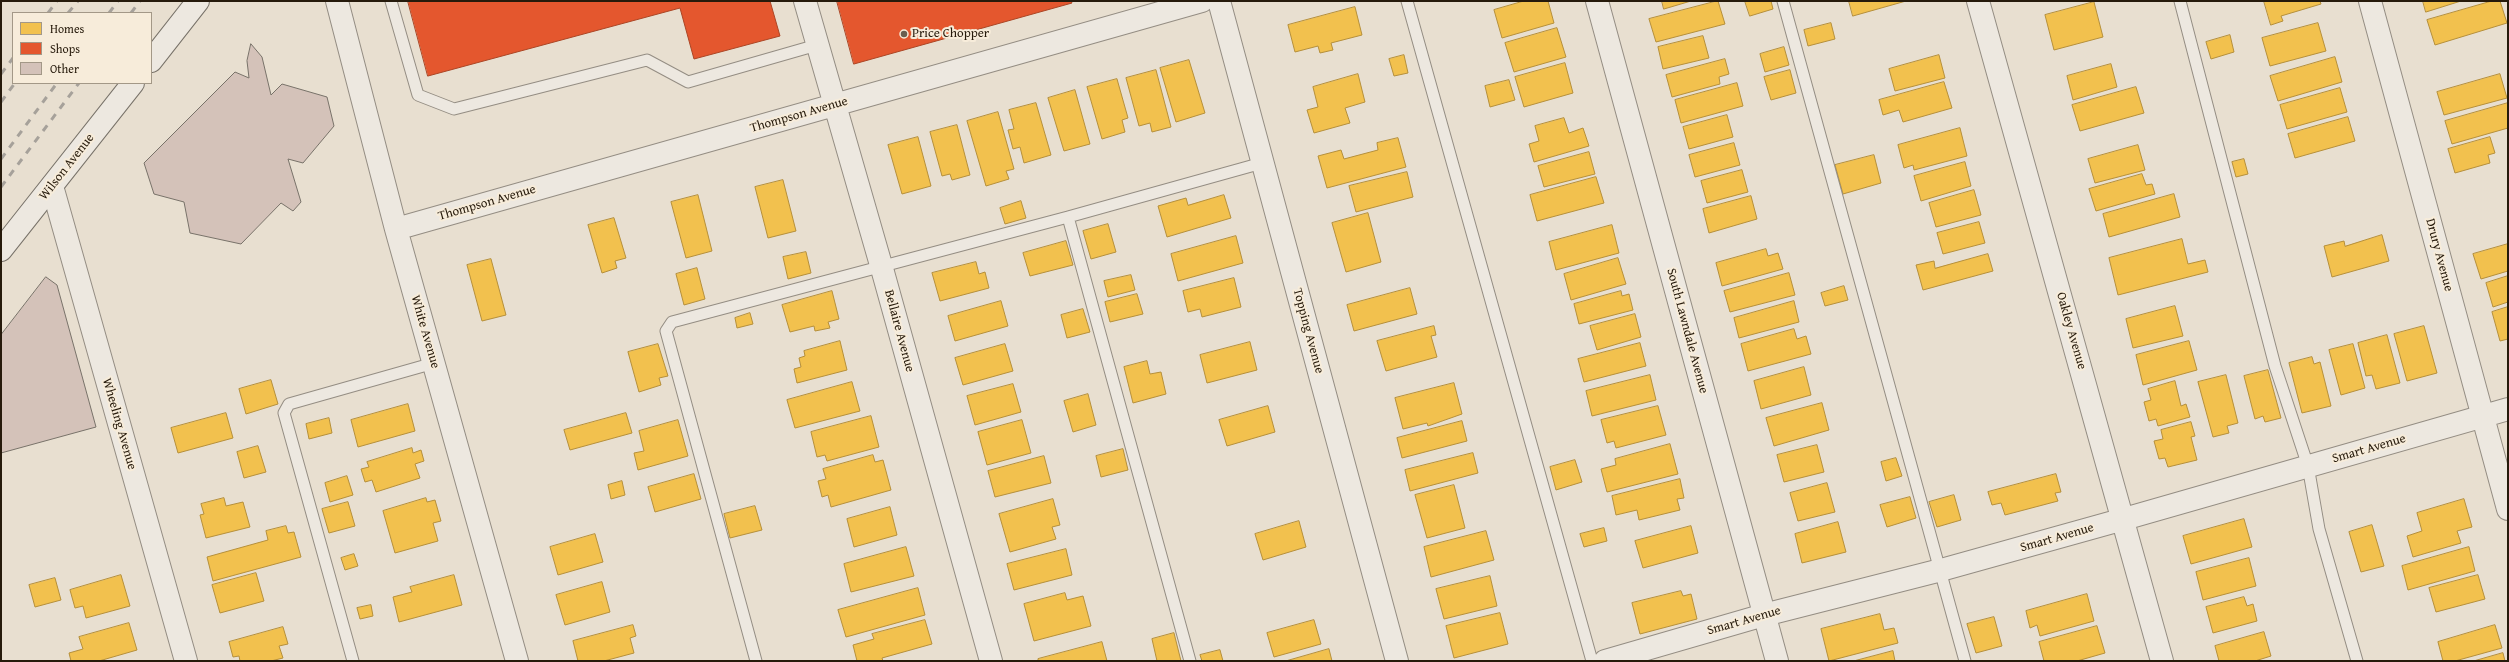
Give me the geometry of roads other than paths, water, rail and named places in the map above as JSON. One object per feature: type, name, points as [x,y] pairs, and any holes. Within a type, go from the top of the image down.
[{"type":"street","points":[[152,60],[198,1]]},
{"type":"street","name":"White Avenue","points":[[337,1],[396,229],[517,661]]},
{"type":"street","name":"Bellaire Avenue","points":[[805,1],[881,266],[991,661]]},
{"type":"street","name":"Thompson Avenue","points":[[396,229],[1202,1]]},
{"type":"street","name":"Topping Avenue","points":[[1219,1],[1397,661]]},
{"type":"street","name":"South Lawndale Avenue","points":[[1597,1],[1777,661]]},
{"type":"street","name":"Oakley Avenue","points":[[1978,1],[2124,519],[2162,661]]},
{"type":"street","name":"Drury Avenue","points":[[2370,1],[2508,509]]},
{"type":"street","name":"Wilson Avenue","points":[[1,250],[132,84]]},
{"type":"street","name":"Wheeling Avenue","points":[[52,186],[186,661]]},
{"type":"street","name":"Smart Avenue","points":[[1605,661],[1764,615],[1941,570],[2124,519],[2508,409]]},
{"type":"lane","points":[[391,1],[418,95],[454,109],[647,60],[688,82],[817,45]]},
{"type":"lane","points":[[1407,1],[1592,661]]},
{"type":"lane","points":[[1783,1],[1965,661]]},
{"type":"lane","points":[[2180,1],[2275,366],[2308,466],[2319,529],[2357,661]]},
{"type":"lane","points":[[756,661],[666,331],[672,322],[1068,217],[1262,163]]},
{"type":"lane","points":[[1068,217],[1190,661]]},
{"type":"lane","points":[[353,661],[284,413],[289,404],[434,363]]},
{"type":"railway","points":[[49,12],[57,1]]},
{"type":"railway","points":[[69,12],[78,1]]},
{"type":"railway","points":[[110,12],[118,1]]},
{"type":"railway","points":[[132,12],[140,1]]},
{"type":"railway","points":[[1,74],[12,59]]},
{"type":"railway","points":[[1,102],[14,84]]},
{"type":"railway","points":[[1,159],[56,84]]},
{"type":"railway","points":[[1,187],[78,84]]},
{"type":"place","name":"Price Chopper","points":[[904,34]]}]
